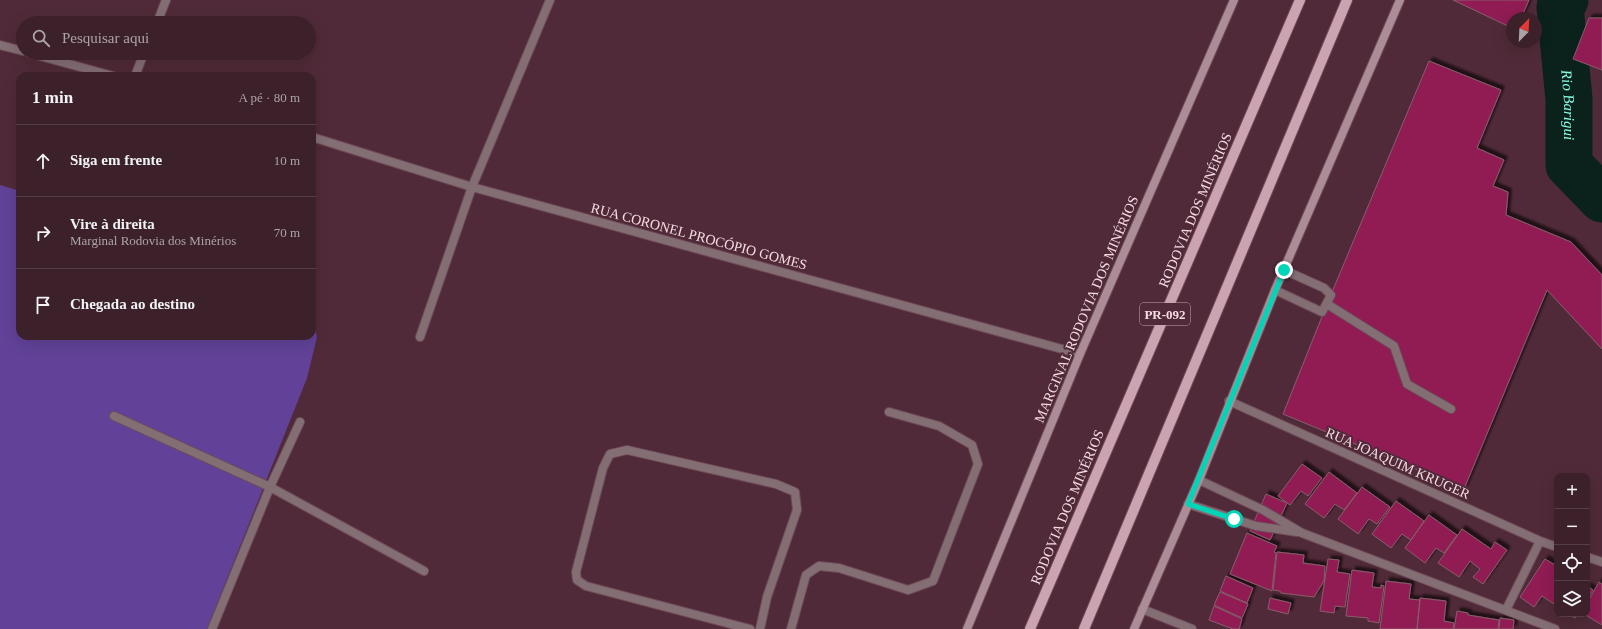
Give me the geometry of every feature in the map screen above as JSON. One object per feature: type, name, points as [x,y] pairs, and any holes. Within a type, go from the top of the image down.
[{"type":"main road","name":"MARGINAL RODOVIA DOS MINÉRIOS","points":[[967,629],[1080,354],[1234,0]]},
{"type":"main road","name":"RODOVIA DOS MINÉRIOS","points":[[1030,629],[1300,0]]},
{"type":"main road","name":"PR-092","points":[[1084,629],[1347,0]]},
{"type":"main road","points":[[1134,629],[1199,480],[1229,401],[1275,290],[1400,0]]},
{"type":"street","points":[[160,16],[166,0]]},
{"type":"street","points":[[420,337],[472,187],[550,0]]},
{"type":"street","points":[[0,45],[16,49]]},
{"type":"street","points":[[55,60],[99,72]]},
{"type":"street","points":[[137,72],[141,60]]},
{"type":"street","name":"RUA CORONEL PROCÓPIO GOMES","points":[[316,138],[472,187],[1080,354]]},
{"type":"street","points":[[1275,290],[1322,312],[1327,304],[1330,295],[1324,288],[1284,270]]},
{"type":"street","points":[[1327,304],[1394,346],[1407,384],[1451,409]]},
{"type":"street","name":"RUA JOAQUIM KRUGER","points":[[1229,401],[1554,546]]},
{"type":"street","points":[[791,629],[806,574],[819,566],[839,568],[908,590],[933,581],[978,464],[972,445],[938,426],[889,412]]},
{"type":"street","points":[[114,416],[270,487],[424,571]]},
{"type":"street","points":[[212,629],[270,487],[300,422]]},
{"type":"street","points":[[750,629],[586,586],[577,580],[576,572],[603,468],[610,454],[627,450],[776,484],[795,492],[797,510],[768,597],[760,629]]},
{"type":"street","points":[[1199,480],[1263,510],[1302,533],[1555,629]]},
{"type":"street","points":[[1188,504],[1256,526],[1302,533]]},
{"type":"street","points":[[1506,610],[1540,541]]},
{"type":"street","points":[[1590,558],[1602,562]]},
{"type":"street","points":[[1142,610],[1192,629]]},
{"type":"shaded area","points":[[0,185],[16,190],[16,340],[316,340],[316,333],[317,337],[307,378],[207,629],[0,629]]},
{"type":"building","points":[[1453,0],[1529,0],[1524,12],[1506,12],[1506,25]]},
{"type":"building","points":[[1589,18],[1602,18],[1602,70],[1573,59]]},
{"type":"building","points":[[1429,61],[1501,90],[1477,148],[1504,160],[1493,186],[1508,192],[1506,215],[1571,242],[1602,275],[1602,349],[1547,290],[1464,489],[1283,414],[1327,304]]},
{"type":"building","points":[[1302,464],[1322,478],[1308,496],[1301,491],[1290,505],[1278,496]]},
{"type":"building","points":[[1329,472],[1357,493],[1344,510],[1335,504],[1324,518],[1305,504]]},
{"type":"building","points":[[1362,487],[1390,507],[1377,524],[1369,519],[1358,534],[1338,519]]},
{"type":"building","points":[[1266,494],[1287,503],[1270,540],[1250,531]]},
{"type":"building","points":[[1396,501],[1424,521],[1411,540],[1402,534],[1391,548],[1372,534]]},
{"type":"building","points":[[1429,515],[1457,535],[1444,553],[1436,548],[1425,563],[1405,548]]},
{"type":"building","points":[[1462,529],[1491,549],[1495,542],[1507,550],[1483,584],[1473,577],[1480,569],[1470,561],[1459,577],[1438,563]]},
{"type":"building","points":[[1247,533],[1277,546],[1274,552],[1276,553],[1272,591],[1230,574]]},
{"type":"building","points":[[1277,552],[1304,555],[1303,563],[1325,566],[1324,581],[1314,597],[1281,593],[1280,591],[1273,590]]},
{"type":"building","points":[[1328,559],[1339,560],[1337,572],[1350,574],[1345,607],[1335,606],[1334,613],[1320,611]]},
{"type":"building","points":[[1545,559],[1554,564],[1554,604],[1542,596],[1534,607],[1520,597]]},
{"type":"building","points":[[1352,570],[1374,573],[1372,587],[1381,588],[1381,585],[1384,586],[1379,623],[1368,621],[1368,618],[1346,616]]},
{"type":"building","points":[[1226,576],[1253,588],[1247,603],[1220,591]]},
{"type":"building","points":[[1386,581],[1411,584],[1409,599],[1420,600],[1417,629],[1380,629]]},
{"type":"building","points":[[1599,582],[1602,584],[1602,625],[1589,617],[1590,598]]},
{"type":"building","points":[[1220,592],[1248,604],[1242,618],[1214,605]]},
{"type":"building","points":[[1270,598],[1291,603],[1288,614],[1268,609]]},
{"type":"building","points":[[1420,598],[1446,601],[1444,621],[1454,623],[1453,629],[1417,629]]},
{"type":"building","points":[[1214,606],[1242,619],[1239,629],[1233,629],[1209,620]]},
{"type":"building","points":[[1457,611],[1468,613],[1468,615],[1499,620],[1498,629],[1454,629]]},
{"type":"building","points":[[1500,618],[1514,620],[1513,629],[1499,629]]},
{"type":"waterway","name":"Rio Barigui","points":[[1565,0],[1560,7],[1569,99],[1569,165],[1602,199]]},
{"type":"route","points":[[1234,519],[1188,504],[1284,270]]}]
